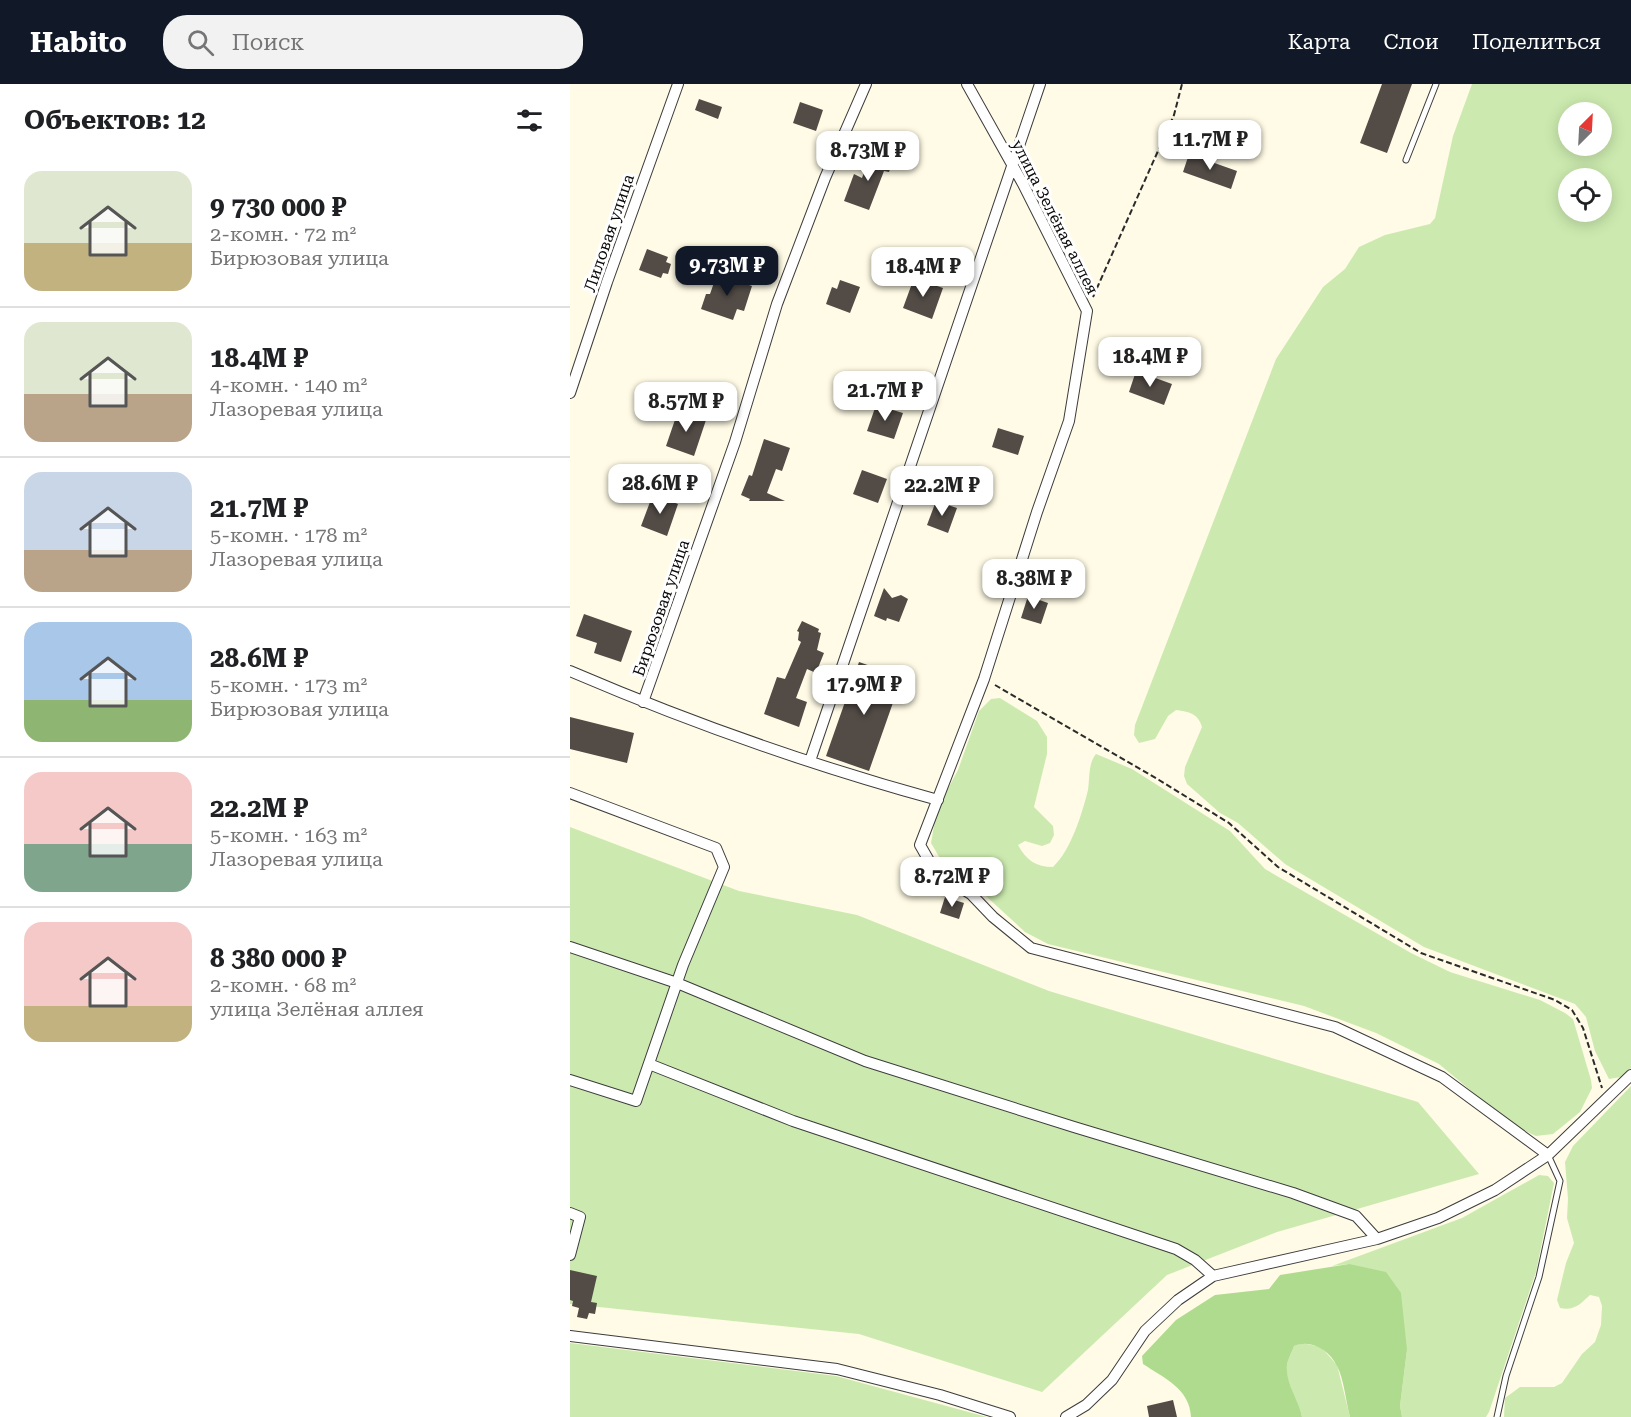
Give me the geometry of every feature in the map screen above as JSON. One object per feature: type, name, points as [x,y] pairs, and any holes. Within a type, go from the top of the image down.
[{"type":"street","name":"Лиловая улица","points":[[570,393],[678,84]]},
{"type":"street","name":"Бирюзовая улица","points":[[643,702],[735,442],[777,304],[825,178],[866,84]]},
{"type":"street","name":"улица Зелёная аллея","points":[[967,84],[1012,164],[1087,311],[1069,421],[984,679],[920,845],[936,873],[971,894],[993,917],[1030,948],[1335,1027],[1442,1077],[1548,1155]]},
{"type":"street","points":[[810,761],[1040,84]]},
{"type":"street","points":[[570,671],[643,702],[860,779],[938,800]]},
{"type":"street","points":[[570,793],[716,848],[724,867],[677,983],[636,1101],[570,1080]]},
{"type":"street","points":[[570,947],[677,983],[865,1061],[1293,1193],[1356,1216],[1377,1239]]},
{"type":"street","points":[[649,1064],[793,1121],[1176,1249],[1195,1260],[1213,1276]]},
{"type":"street","points":[[1066,1417],[1086,1405],[1112,1380],[1145,1331],[1178,1300],[1213,1276],[1377,1239],[1438,1218],[1495,1190],[1548,1155],[1631,1075]]},
{"type":"street","points":[[570,1213],[580,1217],[570,1255]]},
{"type":"street","points":[[570,1336],[837,1369],[940,1395],[1010,1417]]},
{"type":"lane","points":[[1406,160],[1436,84]]},
{"type":"lane","points":[[1497,1417],[1506,1376],[1539,1278],[1560,1181],[1548,1155]]},
{"type":"path","points":[[1087,311],[1174,115],[1182,84]]},
{"type":"path","points":[[984,679],[1229,823],[1278,867],[1421,952],[1555,1000],[1572,1010],[1583,1028],[1605,1100]]},
{"type":"green space","points":[[1472,84],[1631,84],[1631,1068],[1621,1077],[1609,1079],[1595,1051],[1586,1017],[1575,1004],[1424,947],[1285,864],[1238,823],[1220,813],[1187,784],[1184,776],[1185,767],[1202,727],[1195,716],[1176,710],[1168,716],[1155,739],[1139,743],[1134,735],[1135,725],[1276,359],[1323,287],[1345,269],[1359,247],[1385,235],[1430,224],[1435,218],[1453,136]]},
{"type":"green space","points":[[1000,698],[1037,721],[1047,737],[1047,754],[1034,807],[1053,826],[1054,835],[1050,843],[1042,846],[1025,841],[1018,845],[1032,862],[1041,866],[1053,867],[1065,851],[1083,810],[1090,766],[1096,754],[1132,769],[1230,831],[1265,869],[1411,953],[1450,972],[1540,1000],[1573,1019],[1592,1088],[1580,1112],[1553,1134],[1536,1136],[1512,1125],[1439,1064],[1376,1033],[1304,1006],[1048,944],[1025,932],[974,885],[944,865],[931,843],[937,809],[958,770],[979,711],[991,699]]},
{"type":"green space","points":[[570,827],[739,891],[857,915],[1049,991],[1418,1102],[1479,1174],[1277,1232],[1167,1275],[1042,1392],[859,1334],[570,1304]]},
{"type":"green space","points":[[1631,1086],[1631,1417],[1504,1417],[1505,1398],[1520,1387],[1554,1387],[1562,1383],[1582,1354],[1595,1342],[1601,1325],[1602,1306],[1599,1297],[1590,1295],[1577,1306],[1570,1308],[1560,1308],[1557,1300],[1566,1263],[1574,1243],[1567,1218],[1565,1162],[1573,1146]]},
{"type":"green space","points":[[1539,1175],[1548,1176],[1554,1183],[1536,1272],[1489,1412],[1486,1417],[1402,1417],[1400,1406],[1407,1350],[1349,1264],[1332,1266],[1462,1218]]},
{"type":"green space","points":[[1349,1264],[1386,1272],[1401,1293],[1407,1350],[1400,1406],[1402,1417],[1350,1417],[1343,1384],[1334,1360],[1319,1347],[1313,1345],[1294,1346],[1287,1365],[1288,1379],[1302,1417],[1191,1417],[1190,1407],[1181,1392],[1143,1364],[1142,1356],[1176,1320],[1215,1295],[1269,1289],[1280,1275]]},
{"type":"green space","points":[[570,1343],[836,1376],[987,1417],[570,1417]]},
{"type":"green space","points":[[1302,1343],[1321,1347],[1337,1365],[1350,1417],[1302,1417],[1287,1372],[1294,1346]]},
{"type":"building","points":[[1382,84],[1412,84],[1387,153],[1360,143]]},
{"type":"building","points":[[699,99],[722,107],[718,119],[695,110]]},
{"type":"building","points":[[800,102],[823,110],[816,131],[793,123]]},
{"type":"building","points":[[871,153],[893,161],[889,172],[884,171],[869,210],[844,201],[854,174],[862,178]]},
{"type":"building","points":[[1189,154],[1237,171],[1231,189],[1183,172]]},
{"type":"building","points":[[647,249],[668,257],[666,262],[671,264],[668,274],[663,273],[661,278],[639,270]]},
{"type":"building","points":[[717,274],[752,286],[744,311],[737,309],[733,320],[701,309],[706,294],[710,294]]},
{"type":"building","points":[[914,278],[943,288],[932,319],[903,308]]},
{"type":"building","points":[[840,280],[860,287],[850,313],[826,304],[832,287],[837,289]]},
{"type":"building","points":[[1136,371],[1172,384],[1164,405],[1129,392]]},
{"type":"building","points":[[876,405],[903,413],[894,439],[867,431]]},
{"type":"building","points":[[678,411],[706,420],[694,456],[666,446]]},
{"type":"building","points":[[998,428],[1024,436],[1018,455],[992,447]]},
{"type":"building","points":[[764,439],[790,448],[782,471],[776,469],[767,493],[785,501],[749,501],[750,499],[741,495],[749,475],[752,476]]},
{"type":"building","points":[[862,470],[887,479],[878,503],[853,494]]},
{"type":"building","points":[[653,494],[678,504],[667,536],[641,526]]},
{"type":"building","points":[[936,501],[957,508],[948,533],[927,525]]},
{"type":"building","points":[[884,588],[892,598],[901,595],[908,599],[899,622],[887,618],[886,621],[874,616]]},
{"type":"building","points":[[1028,596],[1048,603],[1041,624],[1021,618]]},
{"type":"building","points":[[584,614],[632,631],[621,662],[594,653],[597,643],[576,636]]},
{"type":"building","points":[[802,621],[819,629],[818,632],[821,633],[817,650],[824,653],[816,673],[807,669],[796,698],[807,702],[799,727],[764,714],[777,677],[785,679],[801,642],[798,640],[799,632],[797,631]]},
{"type":"building","points":[[859,662],[902,677],[869,771],[826,756]]},
{"type":"building","points":[[570,717],[634,733],[627,763],[570,749]]},
{"type":"building","points":[[945,897],[964,903],[959,919],[940,913]]},
{"type":"building","points":[[570,1270],[597,1276],[591,1302],[597,1303],[595,1314],[589,1313],[587,1319],[577,1317],[579,1308],[572,1306]]},
{"type":"building","points":[[1173,1400],[1177,1417],[1149,1417],[1147,1406]]}]
